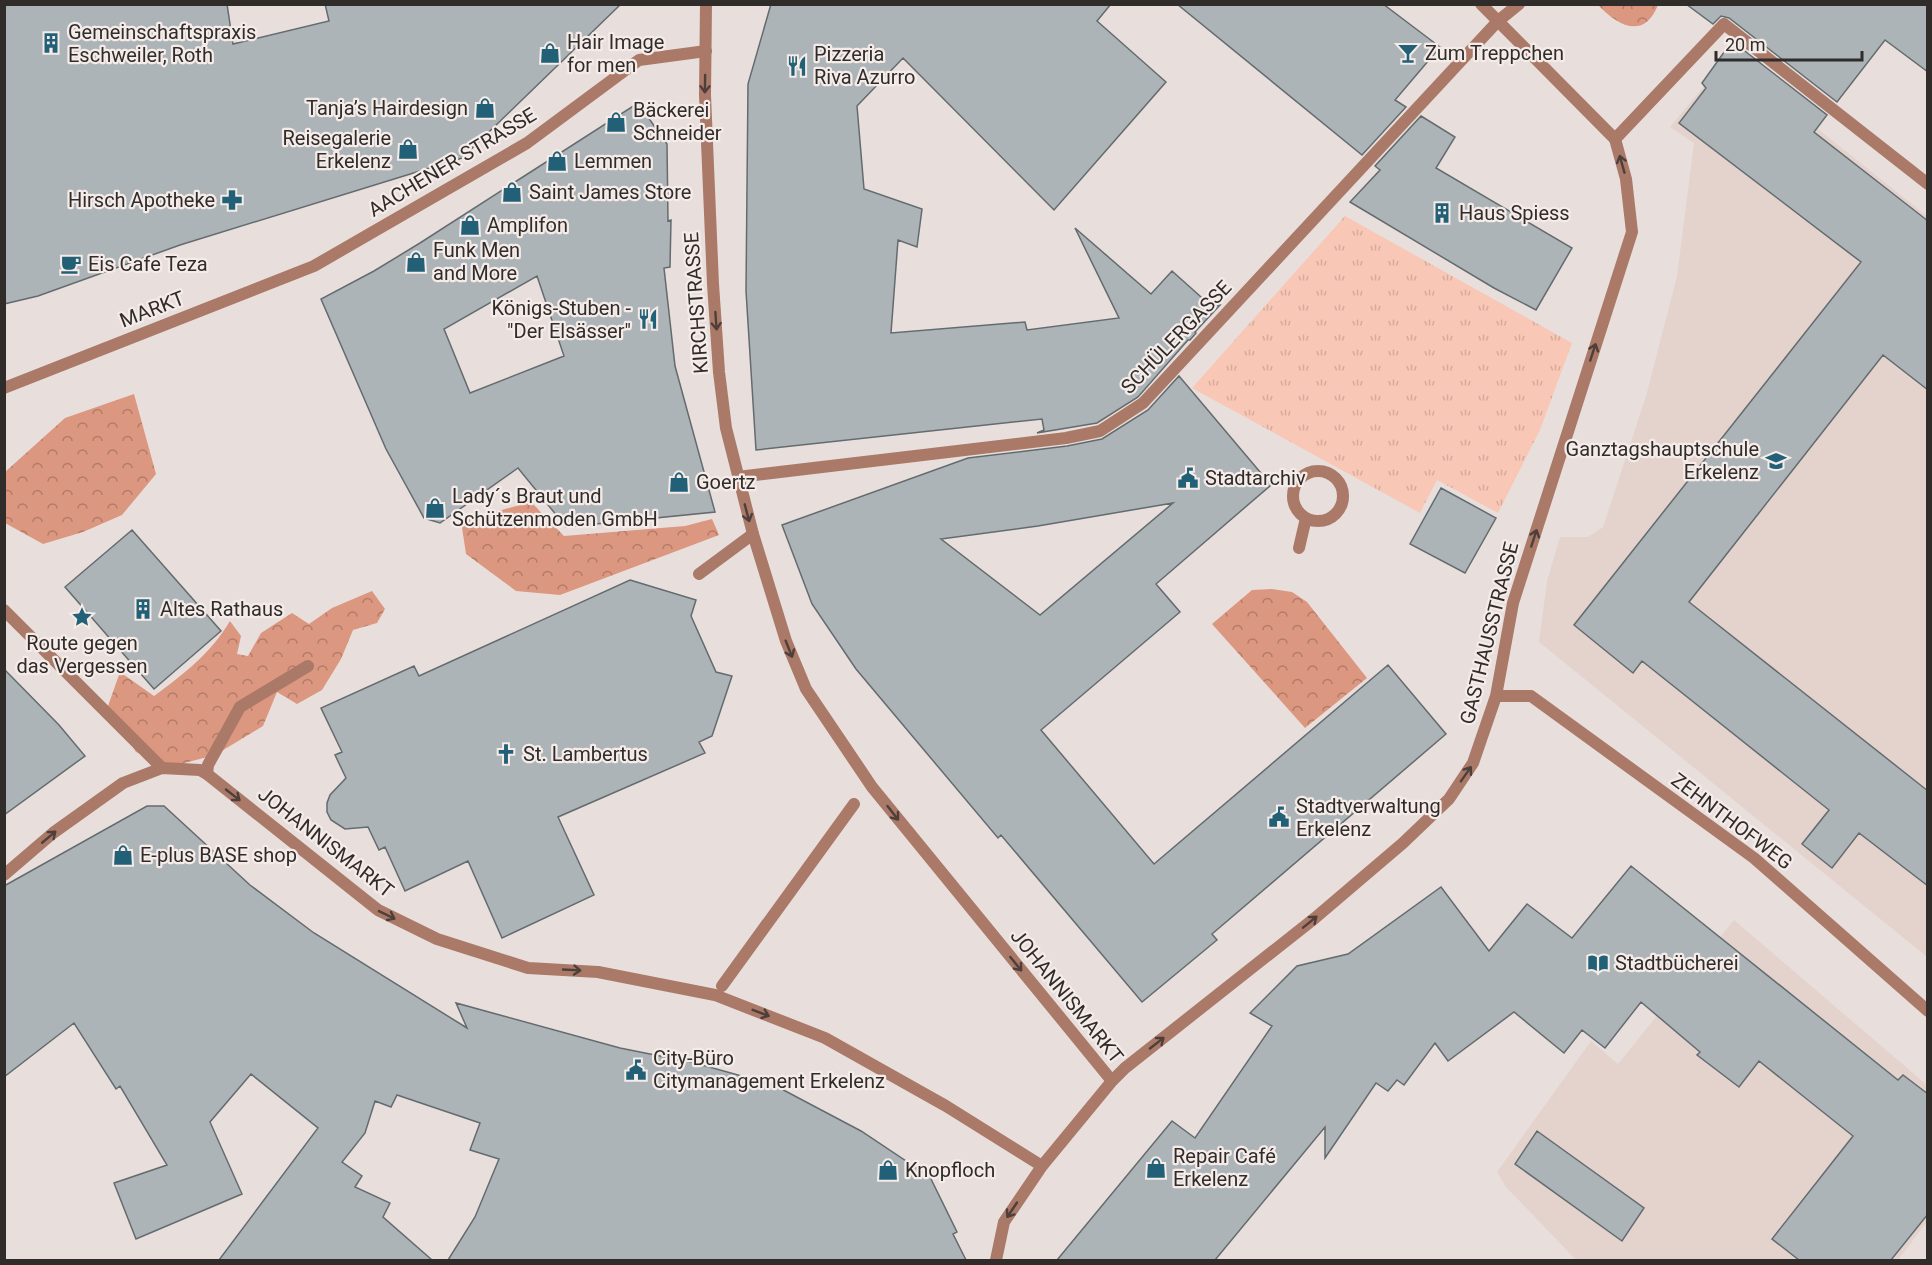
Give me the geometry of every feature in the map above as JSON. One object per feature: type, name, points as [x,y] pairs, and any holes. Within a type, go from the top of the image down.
[{"type":"street","name":"KIRCHSTRASSE","points":[[706,4],[705,94],[719,372],[726,428],[770,594]]},
{"type":"street","name":"GASTHAUSSTRASSE","points":[[1112,1081],[1125,1068],[1324,911],[1403,843],[1449,799],[1473,763],[1496,696],[1513,603],[1632,232],[1626,179],[1615,139],[1480,4]]},
{"type":"street","name":"SCHÜLERGASSE","points":[[738,477],[1066,438],[1100,431],[1143,403],[1498,21],[1519,4]]},
{"type":"street","points":[[1615,139],[1724,24],[1928,184]]},
{"type":"street","name":"AACHENER STRASSE","points":[[314,266],[527,143],[639,60],[706,51]]},
{"type":"street","name":"MARKT","points":[[5,386],[314,266]]},
{"type":"street","points":[[1320,471],[1331,474],[1339,481],[1344,492],[1343,504],[1337,514],[1328,520],[1316,522],[1306,518],[1297,511],[1293,500],[1294,489],[1299,479],[1309,472],[1320,471]]},
{"type":"street","points":[[1299,548],[1306,518]]},
{"type":"street","points":[[699,574],[753,534]]},
{"type":"street","name":"JOHANNISMARKT","points":[[162,768],[200,770],[207,774],[378,910],[437,939],[528,968],[598,972],[715,995],[825,1038],[946,1106],[1042,1166],[1112,1081],[872,787],[806,689],[770,594]]},
{"type":"street","points":[[4,610],[162,768],[123,783],[53,833],[4,875]]},
{"type":"street","points":[[207,774],[208,765],[240,707],[308,666]]},
{"type":"street","name":"ZEHNTHOFWEG","points":[[1496,696],[1531,696],[1754,858],[1928,1011]]},
{"type":"street","points":[[722,986],[854,804]]},
{"type":"street","points":[[996,1260],[1004,1222],[1042,1166]]},
{"type":"shaded area","name":"Ganztagshauptschule Erkelenz","points":[[1728,57],[1927,216],[1927,957],[1539,642],[1547,581],[1560,537],[1588,537],[1603,527],[1646,396],[1677,276],[1694,143],[1670,127]]},
{"type":"shaded area","points":[[1734,920],[1927,1085],[1927,1222],[1898,1260],[1576,1260],[1506,1187],[1497,1172],[1591,1041],[1618,1064]]},
{"type":"green space","points":[[1598,5],[1658,5],[1646,23],[1630,26],[1614,19]]},
{"type":"green space","points":[[1345,216],[1572,343],[1540,430],[1498,513],[1437,480],[1420,513],[1192,388]]},
{"type":"green space","points":[[134,394],[156,474],[122,515],[83,532],[43,544],[5,523],[5,472],[65,418]]},
{"type":"green space","points":[[531,502],[564,536],[685,526],[712,519],[719,535],[560,595],[516,591],[466,554],[461,521]]},
{"type":"green space","points":[[1272,589],[1292,592],[1307,602],[1367,678],[1305,728],[1212,624],[1252,590]]},
{"type":"green space","points":[[372,591],[385,609],[377,623],[353,630],[341,659],[322,690],[297,704],[277,692],[263,726],[215,755],[173,766],[136,752],[108,706],[120,672],[154,696],[206,653],[230,621],[241,636],[237,654],[248,656],[261,633],[292,613],[309,624],[332,608]]},
{"type":"building","points":[[4,4],[227,4],[233,44],[329,21],[325,4],[621,4],[462,158],[180,245],[38,296],[4,304]]},
{"type":"building","points":[[771,4],[1111,4],[1097,21],[1166,82],[1054,210],[903,58],[857,106],[864,189],[922,209],[917,247],[898,240],[891,333],[1025,322],[1027,330],[1119,318],[1075,228],[1151,294],[1172,271],[1210,305],[1220,305],[1138,397],[1097,423],[1037,433],[1044,430],[1042,419],[756,450],[746,291],[748,84]]},
{"type":"building","points":[[1177,4],[1383,4],[1440,47],[1395,100],[1406,107],[1362,155]]},
{"type":"building","points":[[1686,4],[1928,4],[1928,72],[1885,40],[1837,102],[1729,18],[1721,16],[1713,24]]},
{"type":"building","points":[[1732,41],[1827,115],[1814,132],[1928,221],[1928,390],[1883,355],[1689,602],[1928,791],[1928,886],[1859,833],[1832,868],[1802,844],[1829,810],[1642,661],[1633,673],[1574,625],[1861,262],[1679,123],[1706,88],[1702,83]]},
{"type":"building","points":[[638,103],[667,144],[668,221],[671,220],[670,267],[664,268],[675,366],[715,512],[566,527],[518,468],[440,523],[424,518],[386,449],[321,299],[420,243]],"holes":[[[537,276],[564,356],[470,393],[444,329]]]},
{"type":"building","name":"Haus Spiess","points":[[1421,116],[1455,137],[1436,168],[1572,248],[1536,310],[1494,288],[1350,202],[1380,170],[1375,166]]},
{"type":"building","points":[[1179,376],[1271,485],[1156,584],[1180,612],[1041,730],[1154,864],[1388,665],[1446,734],[1212,934],[1217,940],[1142,1002],[1001,835],[998,838],[856,669],[812,604],[782,525],[968,458],[1067,446],[1102,439],[1148,410]],"holes":[[[1173,503],[1040,615],[941,539],[1038,526]]]},
{"type":"building","points":[[1441,488],[1496,518],[1465,573],[1410,544]]},
{"type":"building","name":"Altes Rathaus","points":[[132,530],[221,631],[154,689],[65,587]]},
{"type":"building","name":"St. Lambertus","points":[[630,580],[696,600],[691,616],[716,672],[732,676],[712,736],[699,742],[705,753],[558,817],[594,895],[502,938],[468,861],[405,891],[385,847],[379,850],[368,827],[345,829],[331,820],[327,812],[330,795],[346,778],[335,755],[342,752],[321,708],[414,666],[419,676]]},
{"type":"building","points":[[4,669],[59,725],[85,756],[4,815]]},
{"type":"building","points":[[147,806],[164,806],[250,885],[314,933],[467,1028],[456,1003],[620,1048],[695,1063],[774,1085],[861,1131],[930,1177],[957,1232],[953,1234],[966,1260],[448,1260],[475,1217],[499,1159],[470,1150],[480,1123],[397,1095],[391,1107],[375,1101],[365,1133],[342,1162],[362,1176],[355,1187],[390,1203],[383,1217],[432,1260],[219,1260],[318,1128],[251,1074],[210,1122],[242,1194],[136,1239],[114,1183],[167,1165],[120,1086],[116,1089],[74,1023],[4,1077],[4,886]]},
{"type":"building","points":[[1631,866],[1898,1080],[1903,1075],[1928,1094],[1928,1214],[1891,1260],[1799,1260],[1772,1239],[1853,1136],[1759,1061],[1739,1087],[1697,1055],[1700,1052],[1641,1002],[1605,1048],[1582,1030],[1564,1053],[1514,1012],[1448,1061],[1435,1043],[1404,1085],[1397,1080],[1388,1091],[1376,1083],[1325,1158],[1325,1127],[1215,1260],[1057,1260],[1172,1121],[1195,1138],[1272,1026],[1250,1013],[1297,966],[1348,954],[1441,887],[1489,951],[1527,904],[1572,938]]},
{"type":"building","points":[[1537,1131],[1644,1208],[1622,1241],[1515,1164]]},
{"type":"place","name":"Gemeinschaftspraxis Eschweiler, Roth","points":[[51,43]]},
{"type":"place","name":"Hair Image for men","points":[[550,53]]},
{"type":"place","name":"Zum Treppchen","points":[[1408,53]]},
{"type":"place","name":"Pizzeria Riva Azurro","points":[[797,66]]},
{"type":"place","name":"Tanja’s Hairdesign","points":[[485,108]]},
{"type":"place","name":"Bäckerei Schneider","points":[[616,122]]},
{"type":"place","name":"Reisegalerie Erkelenz","points":[[408,149]]},
{"type":"place","name":"Lemmen","points":[[557,161]]},
{"type":"place","name":"Saint James Store","points":[[512,192]]},
{"type":"place","name":"Hirsch Apotheke","points":[[232,200]]},
{"type":"place","name":"Haus Spiess","points":[[1442,213]]},
{"type":"place","name":"Amplifon","points":[[470,225]]},
{"type":"place","name":"Funk Men and More","points":[[416,262]]},
{"type":"place","name":"Eis Cafe Teza","points":[[71,264]]},
{"type":"place","name":"Königs-Stuben - \"Der Elsässer\"","points":[[648,319]]},
{"type":"place","name":"Ganztagshauptschule Erkelenz","points":[[1776,461]]},
{"type":"place","name":"Stadtarchiv","points":[[1188,478]]},
{"type":"place","name":"Goertz","points":[[679,482]]},
{"type":"place","name":"Lady´s Braut und Schützenmoden GmbH","points":[[435,508]]},
{"type":"place","name":"Altes Rathaus","points":[[143,609]]},
{"type":"place","name":"Route gegen das Vergessen","points":[[82,617]]},
{"type":"place","name":"St. Lambertus","points":[[506,754]]},
{"type":"place","name":"Stadtverwaltung Erkelenz","points":[[1279,817]]},
{"type":"place","name":"E-plus BASE shop","points":[[123,855]]},
{"type":"place","name":"Stadtbücherei","points":[[1598,963]]},
{"type":"place","name":"City-Büro Citymanagement Erkelenz","points":[[636,1070]]},
{"type":"place","name":"Repair Café Erkelenz","points":[[1156,1168]]},
{"type":"place","name":"Knopfloch","points":[[888,1170]]}]
